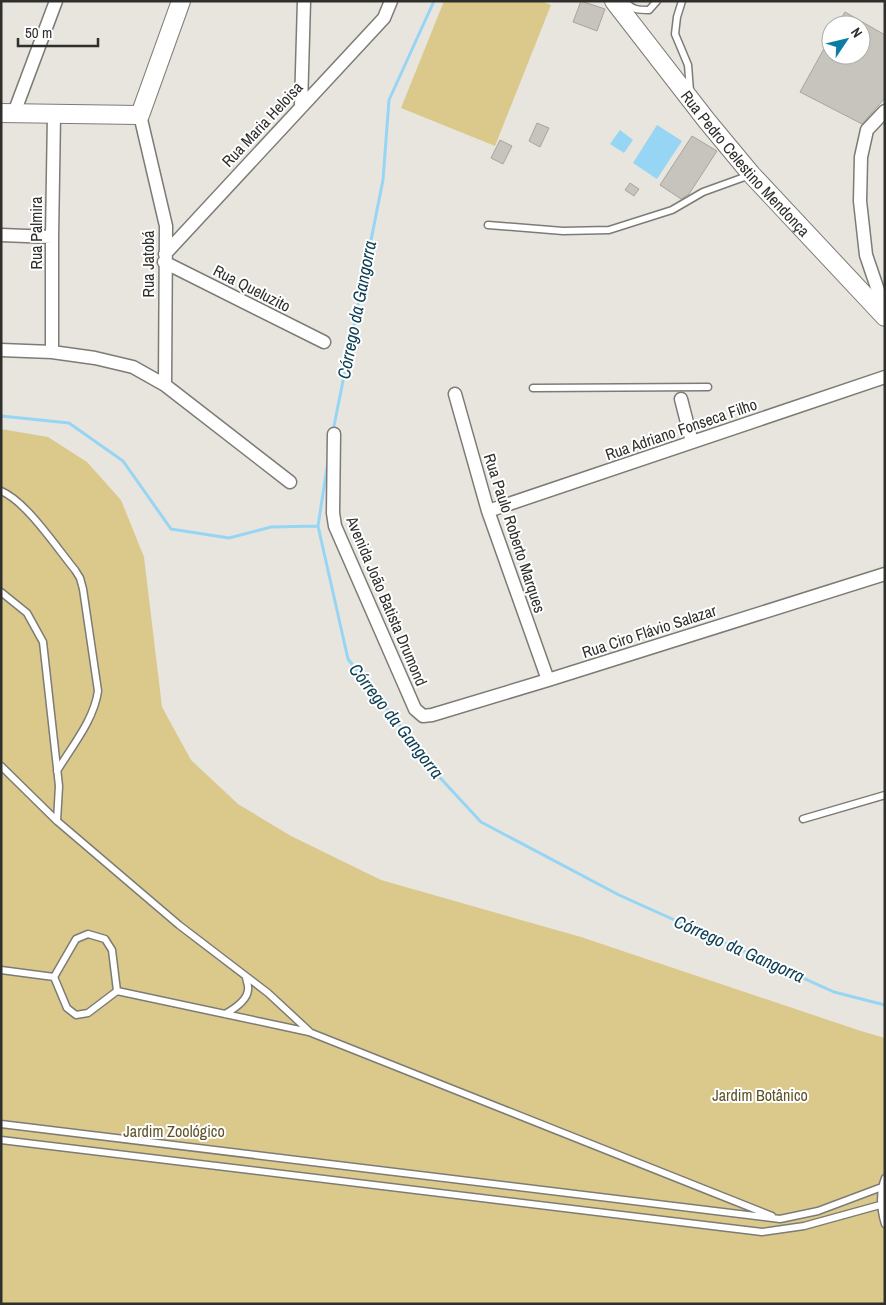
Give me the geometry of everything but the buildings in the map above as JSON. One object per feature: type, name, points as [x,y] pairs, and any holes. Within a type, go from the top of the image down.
[{"type":"street","points":[[56,1],[8,113],[140,115],[181,1]]},
{"type":"street","points":[[301,106],[304,1]]},
{"type":"street","name":"Rua Maria Heloisa","points":[[165,258],[301,106],[384,18],[391,1]]},
{"type":"street","name":"Rua Pedro Celestino Mendonça","points":[[614,1],[752,174],[885,317]]},
{"type":"street","points":[[885,111],[867,130],[861,156],[860,201],[866,255],[885,311]]},
{"type":"street","name":"Rua Palmira","points":[[52,352],[54,115]]},
{"type":"street","name":"Rua Jatobá","points":[[140,115],[166,226],[164,385]]},
{"type":"street","points":[[1,235],[52,237]]},
{"type":"street","name":"Rua Queluzito","points":[[165,258],[324,342]]},
{"type":"street","points":[[1,350],[52,352],[95,358],[133,367],[164,385],[290,482]]},
{"type":"street","name":"Rua Adriano Fonseca Filho","points":[[488,511],[885,378]]},
{"type":"street","points":[[680,393],[692,442]]},
{"type":"street","name":"Rua Paulo Roberto Marques","points":[[455,394],[488,511],[548,680]]},
{"type":"street","name":"Avenida João Batista Drumond","points":[[334,434],[333,513],[335,526],[415,709],[423,716]]},
{"type":"street","name":"Rua Ciro Flávio Salazar","points":[[423,716],[432,715],[548,680],[885,574]]},
{"type":"lane","points":[[625,1],[630,7],[637,10],[649,10],[658,1]]},
{"type":"lane","points":[[682,1],[677,16],[675,34],[688,65],[690,98]]},
{"type":"lane","points":[[488,225],[563,232],[609,230],[672,210],[702,192],[752,174]]},
{"type":"lane","points":[[533,388],[680,393],[708,386]]},
{"type":"lane","points":[[1,490],[18,500],[33,518],[75,570],[80,578],[83,590],[98,691],[90,716],[57,771]]},
{"type":"lane","points":[[1,592],[27,613],[43,642],[59,786],[57,821]]},
{"type":"lane","points":[[1,766],[57,821],[179,925],[268,993],[309,1032]]},
{"type":"lane","points":[[803,819],[885,795]]},
{"type":"lane","points":[[54,977],[76,939],[88,934],[105,939],[112,950],[117,991]]},
{"type":"lane","points":[[1,970],[54,977]]},
{"type":"lane","points":[[54,977],[67,1008],[76,1016],[88,1013],[117,991],[309,1032],[780,1219]]},
{"type":"lane","points":[[225,1014],[237,1008],[245,997],[248,990],[246,977]]},
{"type":"lane","points":[[1,1124],[780,1219],[818,1211],[882,1187]]},
{"type":"lane","points":[[1,1140],[762,1232],[804,1226],[880,1206]]},
{"type":"lane","points":[[885,1178],[880,1206],[885,1224]]},
{"type":"green space","points":[[444,1],[541,1],[551,5],[495,146],[401,108]]},
{"type":"green space","points":[[1,429],[48,437],[87,462],[121,500],[144,557],[162,707],[191,760],[238,804],[291,836],[381,880],[581,937],[885,1038],[885,1304],[1,1304]]},
{"type":"water","points":[[657,125],[682,141],[657,179],[633,163]]},
{"type":"water","points":[[620,130],[633,140],[624,153],[610,144]]},
{"type":"waterway","name":"Córrego da Gangorra","points":[[333,431],[383,180],[389,100],[434,1]]},
{"type":"waterway","points":[[1,416],[69,423],[123,461],[171,529],[229,538],[271,527],[318,526]]},
{"type":"waterway","name":"Córrego da Gangorra","points":[[328,461],[318,526],[348,659],[405,732],[420,756],[481,822],[619,895],[834,992],[885,1005]]},
{"type":"park label","name":"Jardim Botânico","points":[[760,1095]]},
{"type":"park label","name":"Jardim Zoológico","points":[[174,1131]]}]
